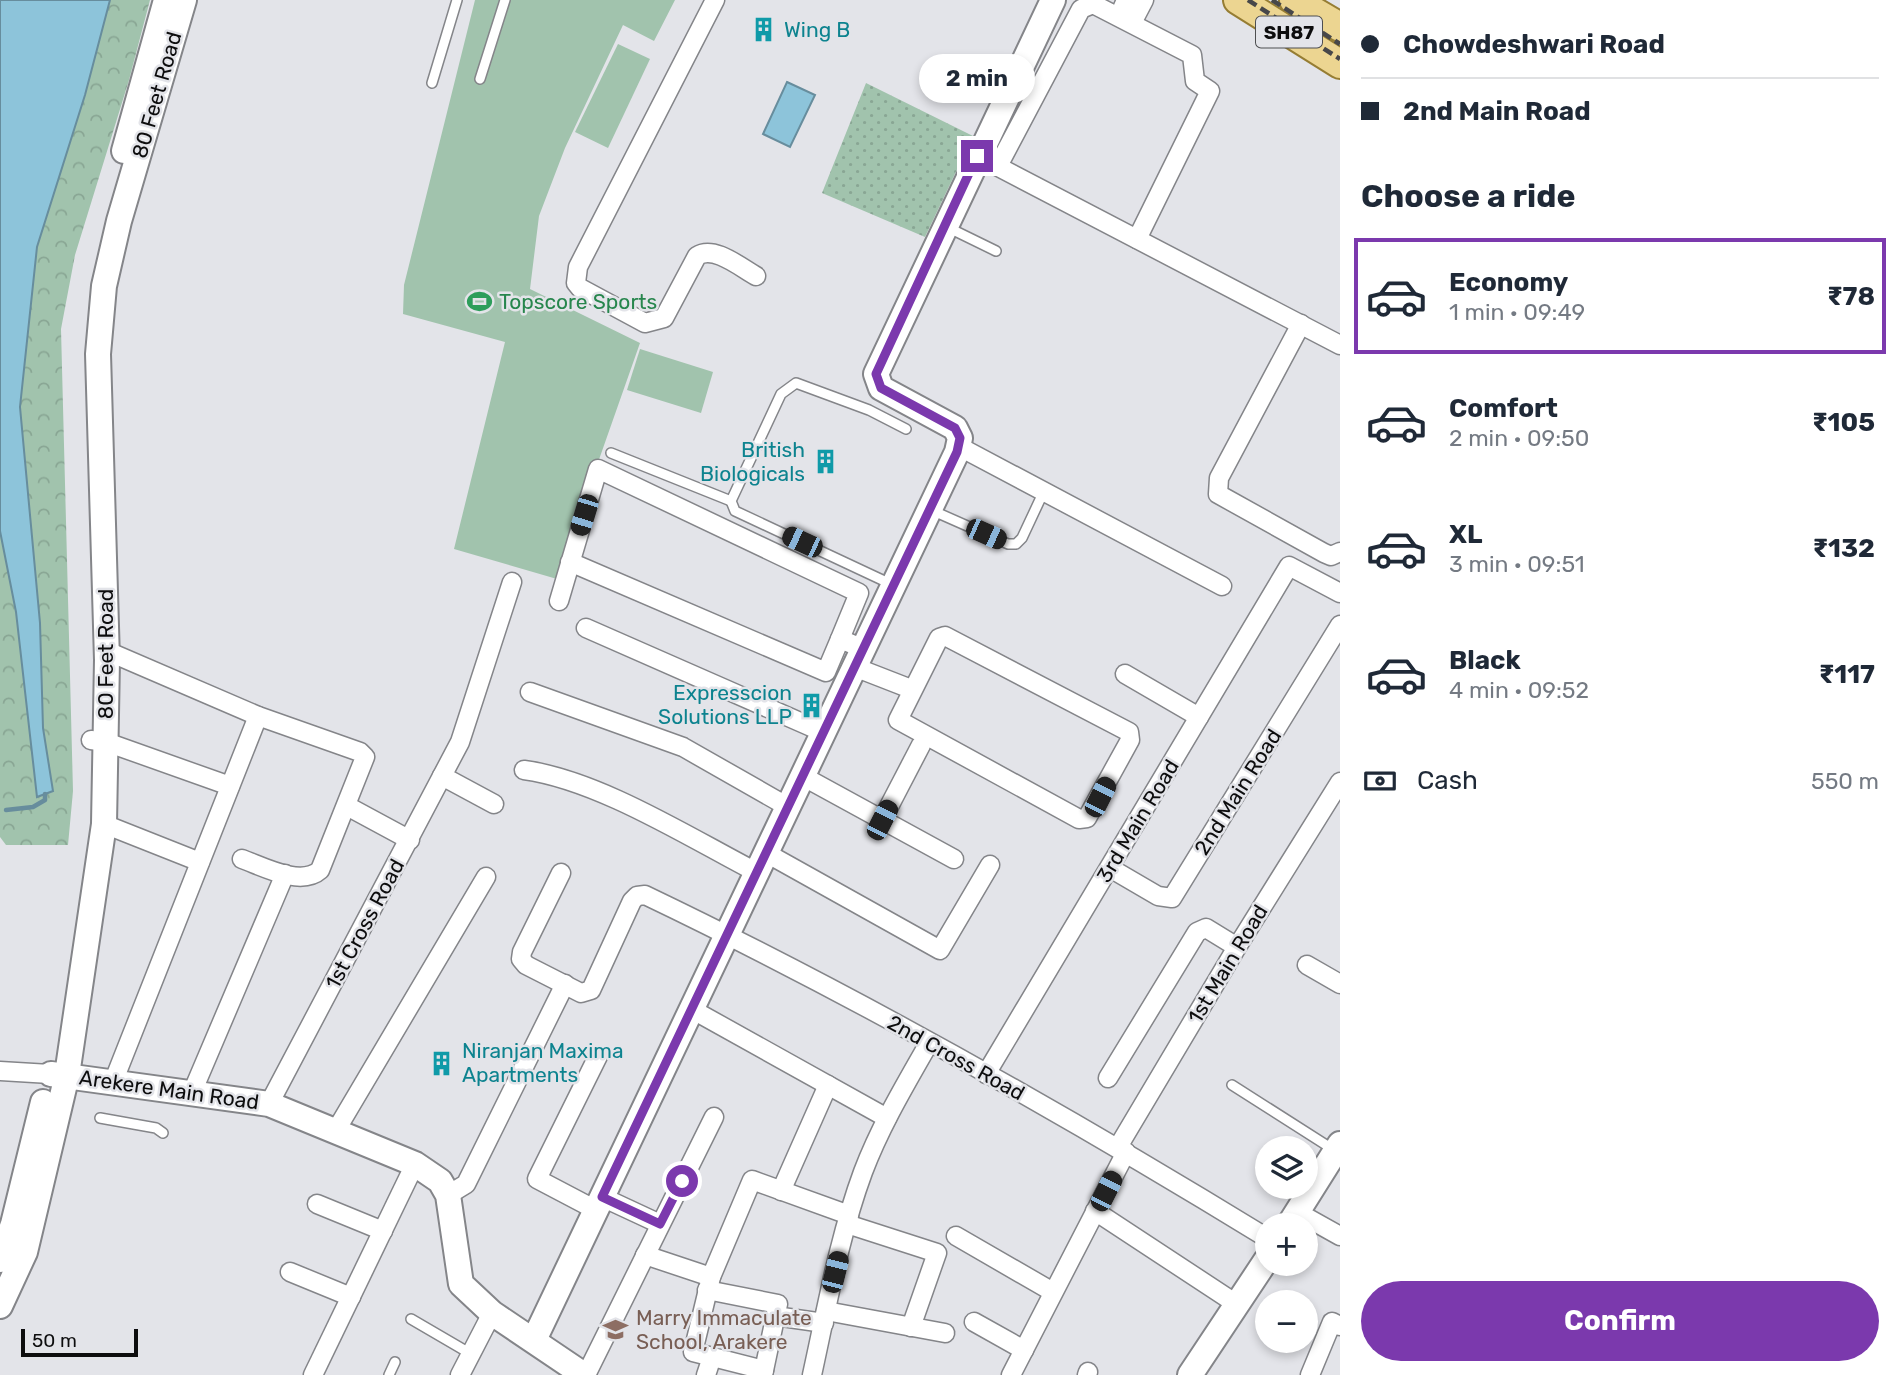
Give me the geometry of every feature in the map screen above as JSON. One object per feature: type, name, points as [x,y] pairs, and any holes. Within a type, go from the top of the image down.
[{"type":"main road","name":"80 Feet Road","points":[[59,1075],[99,741],[107,651],[93,463],[82,382],[85,307],[91,274],[166,0]]},
{"type":"main road","name":"80 Feet Road","points":[[0,1306],[8,1258],[59,1075],[104,824],[99,741],[93,463],[104,286],[119,221],[156,103],[184,0]]},
{"type":"main road","points":[[534,1340],[790,808],[958,446],[960,438],[955,428],[881,388],[876,374],[944,226],[987,161],[1053,0]]},
{"type":"main road","name":"SH87","points":[[1238,0],[1340,64]]},
{"type":"main road","name":"SH87","points":[[1294,0],[1340,27]]},
{"type":"main road","name":"Arekere Main Road","points":[[59,1075],[112,1085],[269,1104],[415,1164],[440,1181],[448,1195]]},
{"type":"main road","points":[[1296,1213],[1338,1147]]},
{"type":"main road","points":[[448,1195],[461,1284],[492,1313],[585,1375]]},
{"type":"main road","points":[[1190,1375],[1256,1276]]},
{"type":"street","points":[[715,0],[578,267],[576,283],[580,288],[634,317],[652,323],[664,318],[701,253],[712,251],[756,275]]},
{"type":"street","points":[[1125,13],[1144,0]]},
{"type":"street","points":[[1137,239],[1210,91],[1195,81],[1192,55],[1125,13],[1093,4],[1081,9],[987,161],[1340,345]]},
{"type":"street","points":[[1301,324],[1219,478],[1216,489],[1218,494],[1324,553],[1331,556],[1340,552]]},
{"type":"street","points":[[958,446],[1222,586]]},
{"type":"street","points":[[559,601],[570,562],[598,469],[859,593],[826,672],[570,562]]},
{"type":"street","name":"3rd Main Road","points":[[986,1074],[1289,566],[1340,593]]},
{"type":"street","name":"1st Cross Road","points":[[269,1104],[460,742],[512,582]]},
{"type":"street","name":"2nd Main Road","points":[[1110,868],[1158,896],[1172,898],[1340,625]]},
{"type":"street","points":[[586,628],[825,733]]},
{"type":"street","points":[[841,636],[911,689]]},
{"type":"street","points":[[945,636],[1126,728],[1130,740],[1090,816],[1079,819],[900,722],[898,714],[911,689],[939,638],[945,636]]},
{"type":"street","points":[[107,651],[258,716],[360,752],[365,757],[320,870],[308,878],[285,874],[242,859]]},
{"type":"street","points":[[1125,674],[1199,717]]},
{"type":"street","points":[[530,692],[683,747],[790,808]]},
{"type":"street","points":[[112,1085],[258,716]]},
{"type":"street","points":[[99,741],[230,786]]},
{"type":"street","points":[[882,820],[921,745]]},
{"type":"street","points":[[524,770],[546,773],[763,863],[940,950],[990,865]]},
{"type":"street","points":[[442,776],[494,804]]},
{"type":"street","points":[[804,778],[954,859]]},
{"type":"street","name":"1st Main Road","points":[[1011,1375],[1096,1211],[1122,1150],[1237,947],[1340,782]]},
{"type":"street","points":[[347,806],[410,840]]},
{"type":"street","points":[[104,824],[200,862]]},
{"type":"street","points":[[448,1195],[466,1184],[565,984],[521,959],[561,873]]},
{"type":"street","points":[[191,1095],[285,874]]},
{"type":"street","points":[[335,1132],[486,877]]},
{"type":"street","name":"2nd Cross Road","points":[[565,984],[581,993],[591,990],[637,896],[645,895],[729,935],[986,1074],[1122,1150],[1255,1231]]},
{"type":"street","points":[[1108,1078],[1198,932],[1206,928],[1237,947]]},
{"type":"street","points":[[1307,965],[1340,984]]},
{"type":"street","points":[[693,1010],[887,1118]]},
{"type":"street","points":[[812,1375],[848,1219],[863,1171],[887,1118],[929,1043]]},
{"type":"street","points":[[598,1056],[537,1179],[660,1224]]},
{"type":"street","name":"Arekere Main Road","points":[[0,1071],[59,1075]]},
{"type":"street","points":[[781,1191],[828,1086]]},
{"type":"street","points":[[585,1375],[714,1117]]},
{"type":"street","points":[[313,1375],[415,1164]]},
{"type":"street","points":[[645,1255],[709,1284],[778,1304],[764,1373],[692,1352],[709,1284],[752,1180],[937,1253],[911,1328]]},
{"type":"street","points":[[317,1204],[383,1231]]},
{"type":"street","points":[[1096,1211],[1238,1305]]},
{"type":"street","points":[[1318,1228],[1340,1236]]},
{"type":"street","points":[[956,1236],[1054,1292]]},
{"type":"street","points":[[290,1272],[351,1297]]},
{"type":"street","points":[[460,1375],[492,1313]]},
{"type":"street","points":[[775,1315],[825,1317],[946,1333]]},
{"type":"street","points":[[974,1322],[1024,1350]]},
{"type":"street","points":[[1310,1375],[1332,1322],[1340,1326]]},
{"type":"street","points":[[706,1375],[712,1357]]},
{"type":"lane","points":[[432,83],[457,0]]},
{"type":"lane","points":[[480,79],[505,0]]},
{"type":"lane","points":[[944,226],[996,251]]},
{"type":"lane","points":[[731,501],[781,394],[789,386],[803,383],[869,410],[906,429]]},
{"type":"lane","points":[[869,410],[881,388]]},
{"type":"lane","points":[[611,453],[731,501],[735,511],[894,586]]},
{"type":"lane","points":[[930,510],[1008,544],[1016,544],[1022,538],[1044,491]]},
{"type":"lane","points":[[1232,1085],[1338,1147]]},
{"type":"lane","points":[[100,1118],[156,1128],[163,1133]]},
{"type":"lane","points":[[411,1319],[471,1354]]},
{"type":"lane","points":[[389,1375],[396,1362]]},
{"type":"green space","points":[[110,0],[150,0],[129,80],[75,255],[61,329],[73,791],[68,845],[6,845],[0,837],[0,531],[16,612],[37,796],[52,791],[43,728],[40,623],[20,407],[37,247],[85,95]]},
{"type":"green space","name":"Topscore Sports","points":[[475,0],[675,0],[654,41],[623,25],[565,148],[539,216],[530,289],[640,343],[557,579],[454,549],[505,342],[403,314],[404,285]]},
{"type":"green space","points":[[618,44],[650,59],[608,148],[575,132]]},
{"type":"green space","points":[[866,83],[973,136],[925,237],[822,193]]},
{"type":"green space","points":[[640,349],[713,372],[701,413],[627,390]]},
{"type":"water","points":[[0,0],[110,0],[85,95],[37,247],[20,407],[40,623],[43,728],[53,791],[37,797],[16,612],[0,531]]},
{"type":"water","points":[[787,82],[815,95],[790,147],[763,134]]},
{"type":"waterway","points":[[6,810],[33,807],[45,800],[45,794]]},
{"type":"railway","points":[[1248,0],[1340,59]]},
{"type":"railway","points":[[1272,0],[1340,44]]},
{"type":"place","name":"Wing B","points":[[764,30]]},
{"type":"place","name":"Topscore Sports","points":[[479,302]]},
{"type":"place","name":"British Biologicals","points":[[825,462]]},
{"type":"place","name":"Expresscion Solutions LLP","points":[[812,705]]},
{"type":"place","name":"Niranjan Maxima Apartments","points":[[442,1063]]},
{"type":"place","name":"Marry Immaculate School, Arakere","points":[[616,1330]]},
{"type":"route","points":[[682,1181],[660,1224],[602,1197],[790,808],[957,452],[960,438],[955,428],[881,388],[876,374],[977,156]]}]
